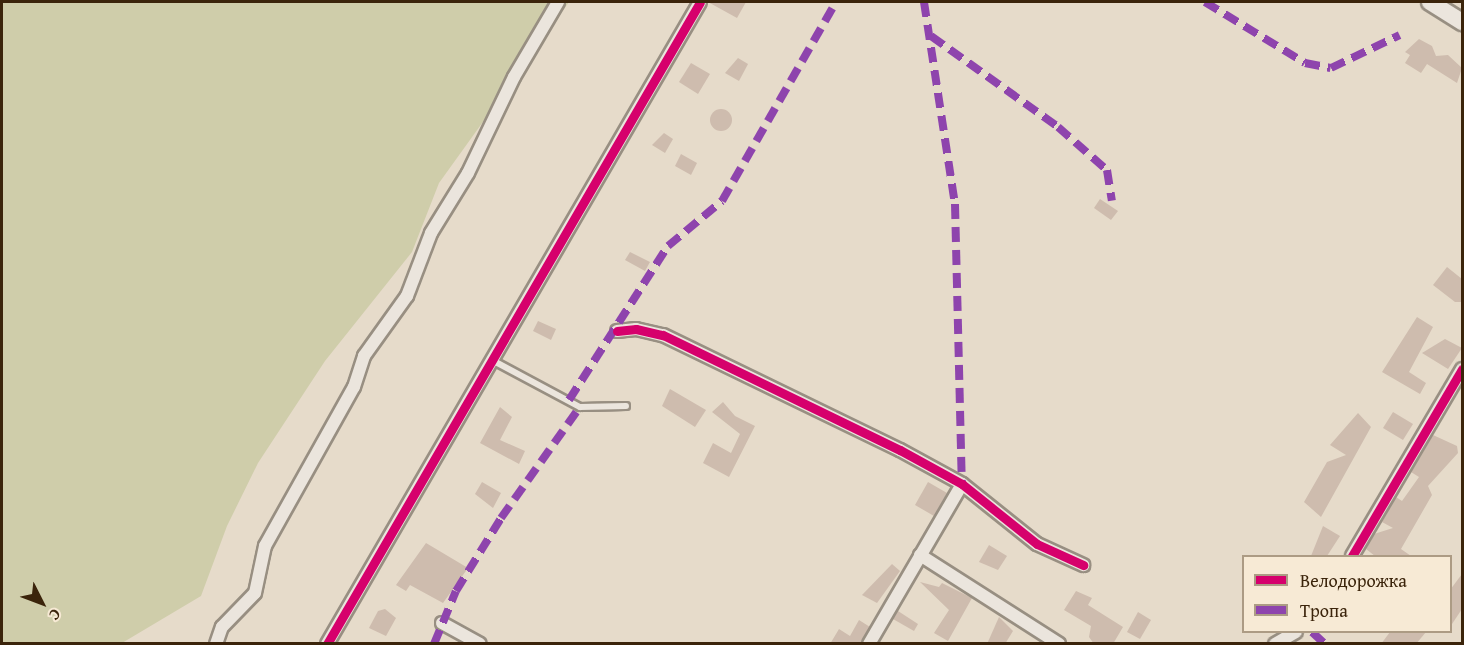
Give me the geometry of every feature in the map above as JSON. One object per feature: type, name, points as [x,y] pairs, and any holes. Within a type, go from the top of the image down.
[{"type":"main road","points":[[1430,2],[1462,22]]},
{"type":"street","points":[[216,644],[222,627],[255,593],[265,546],[354,387],[364,356],[407,296],[430,232],[468,173],[514,76],[558,2]]},
{"type":"street","points":[[327,644],[489,359],[700,2]]},
{"type":"street","points":[[617,331],[636,329],[663,335],[963,484],[1037,544],[1083,565]]},
{"type":"street","points":[[1353,555],[1462,369]]},
{"type":"street","points":[[869,644],[963,484]]},
{"type":"street","points":[[920,555],[1059,644]]},
{"type":"street","points":[[442,623],[480,644]]},
{"type":"street","points":[[1275,644],[1294,633]]},
{"type":"lane","points":[[489,359],[580,407],[626,406]]},
{"type":"shaded area","points":[[2,2],[569,2],[439,183],[412,252],[325,361],[258,463],[227,526],[201,596],[122,643],[2,643]]},
{"type":"building","points":[[708,2],[746,2],[737,18]]},
{"type":"building","points":[[1419,39],[1432,46],[1436,56],[1448,55],[1462,68],[1457,83],[1427,64],[1421,73],[1405,63],[1410,55],[1405,52]]},
{"type":"building","points":[[738,58],[748,64],[739,81],[725,73]]},
{"type":"building","points":[[691,63],[710,74],[698,94],[679,82]]},
{"type":"building","points":[[721,109],[729,112],[732,120],[729,128],[721,131],[713,128],[710,120],[713,112]]},
{"type":"building","points":[[664,133],[673,139],[665,153],[652,145]]},
{"type":"building","points":[[681,154],[697,163],[691,175],[675,166]]},
{"type":"building","points":[[1100,199],[1118,211],[1111,220],[1094,208]]},
{"type":"building","points":[[630,252],[650,262],[645,271],[625,260]]},
{"type":"building","points":[[1447,267],[1462,279],[1462,302],[1455,302],[1433,285]]},
{"type":"building","points":[[1417,317],[1433,327],[1409,372],[1426,383],[1420,394],[1382,372]]},
{"type":"building","points":[[538,321],[556,329],[551,340],[533,331]]},
{"type":"building","points":[[1445,339],[1462,348],[1448,369],[1422,353]]},
{"type":"building","points":[[670,389],[706,410],[695,427],[662,406]]},
{"type":"building","points":[[723,402],[735,416],[755,426],[729,477],[703,463],[713,443],[731,453],[740,434],[712,412]]},
{"type":"building","points":[[500,407],[512,417],[500,440],[525,451],[519,464],[480,443]]},
{"type":"building","points":[[1393,412],[1413,424],[1403,440],[1383,428]]},
{"type":"building","points":[[1358,413],[1371,427],[1321,517],[1304,502],[1327,462],[1346,455],[1330,445]]},
{"type":"building","points":[[1433,435],[1457,446],[1458,453],[1428,486],[1432,495],[1401,549],[1410,555],[1374,555],[1366,549],[1374,534],[1393,528],[1382,522],[1396,497],[1402,501],[1419,477],[1411,472]]},
{"type":"building","points":[[482,482],[501,493],[493,508],[475,494]]},
{"type":"building","points":[[928,482],[947,493],[934,516],[915,505]]},
{"type":"building","points":[[1323,526],[1340,536],[1328,555],[1311,555]]},
{"type":"building","points":[[426,543],[468,568],[443,603],[410,585],[406,591],[396,585]]},
{"type":"building","points":[[989,545],[1007,556],[998,570],[979,562]]},
{"type":"building","points":[[892,564],[900,571],[877,603],[862,595]]},
{"type":"building","points":[[1462,574],[1462,609],[1452,624],[1452,587]]},
{"type":"building","points":[[920,582],[939,587],[942,583],[972,598],[948,641],[934,633],[949,610]]},
{"type":"building","points":[[1076,591],[1092,598],[1088,605],[1123,627],[1113,644],[1094,644],[1089,637],[1091,626],[1064,610]]},
{"type":"building","points":[[385,609],[396,618],[386,636],[369,628],[378,611]]},
{"type":"building","points":[[898,611],[918,624],[914,631],[893,619]]},
{"type":"building","points":[[1138,612],[1151,620],[1140,639],[1127,632]]},
{"type":"building","points":[[999,617],[1013,631],[1005,644],[987,644]]},
{"type":"building","points":[[859,620],[870,627],[861,644],[830,644],[839,629],[850,636]]},
{"type":"building","points":[[1389,633],[1425,633],[1416,644],[1381,644]]},
{"type":"marked path","points":[[569,400],[668,246],[722,201],[836,2]]},
{"type":"marked path","points":[[924,2],[955,204],[962,484]]},
{"type":"marked path","points":[[1205,2],[1305,63],[1331,68],[1400,35]]},
{"type":"marked path","points":[[931,36],[1058,127],[1107,170],[1112,201]]},
{"type":"marked path","points":[[434,644],[456,591],[501,518],[580,407]]},
{"type":"marked path","points":[[1313,633],[1325,644]]},
{"type":"cycle path","points":[[327,644],[700,2]]},
{"type":"cycle path","points":[[617,331],[636,329],[663,335],[900,450],[962,484],[1037,544],[1083,565]]},
{"type":"cycle path","points":[[1353,555],[1462,369]]}]
